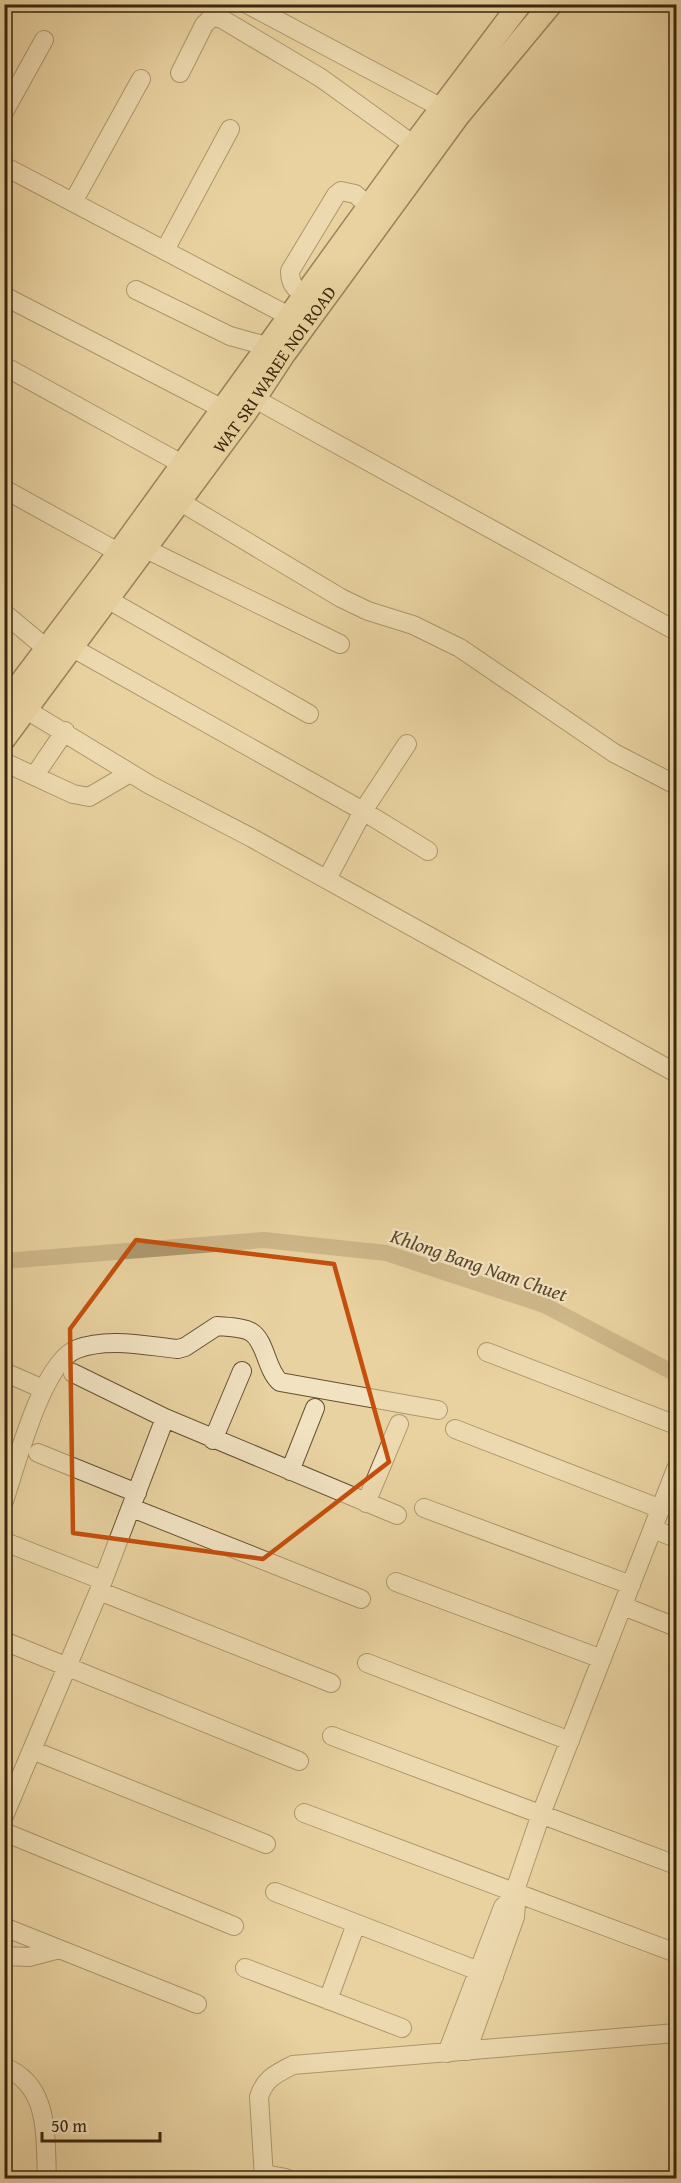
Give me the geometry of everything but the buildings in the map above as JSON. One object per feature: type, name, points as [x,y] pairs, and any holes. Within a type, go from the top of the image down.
[{"type":"main road","name":"WAT SRI WAREE NOI ROAD","points":[[4,739],[10,703],[47,649],[221,408],[246,393],[266,346],[520,4]]},
{"type":"main road","name":"WAT SRI WAREE NOI ROAD","points":[[10,703],[70,647],[179,501],[246,393],[318,307],[458,116],[551,4]]},
{"type":"street","points":[[247,4],[442,108]]},
{"type":"street","points":[[180,73],[204,25],[212,17],[222,19],[321,78],[414,144]]},
{"type":"street","points":[[4,112],[44,40]]},
{"type":"street","points":[[73,202],[141,79]]},
{"type":"street","points":[[165,250],[230,129]]},
{"type":"street","points":[[4,166],[289,316]]},
{"type":"street","points":[[304,295],[295,288],[290,271],[336,195],[341,191],[355,194],[369,206]]},
{"type":"street","points":[[136,290],[230,336],[266,346]]},
{"type":"street","points":[[4,297],[221,408]]},
{"type":"street","points":[[4,366],[182,464]]},
{"type":"street","points":[[246,393],[676,631]]},
{"type":"street","points":[[4,489],[118,552]]},
{"type":"street","points":[[179,501],[341,598],[368,611],[413,624],[460,648],[607,748],[676,785]]},
{"type":"street","points":[[144,548],[340,645]]},
{"type":"street","points":[[107,599],[309,714]]},
{"type":"street","points":[[4,613],[47,649]]},
{"type":"street","points":[[70,647],[363,811],[428,851]]},
{"type":"street","points":[[10,703],[64,731],[130,773],[327,879],[676,1073]]},
{"type":"street","points":[[35,776],[64,731]]},
{"type":"street","points":[[327,879],[363,811],[406,744]]},
{"type":"street","points":[[4,762],[73,794],[89,797],[130,773]]},
{"type":"street","points":[[4,1501],[43,1389],[57,1366],[75,1349],[100,1344],[178,1349],[185,1347],[217,1326],[252,1332],[274,1377],[287,1385],[438,1410]]},
{"type":"street","points":[[487,1352],[676,1425]]},
{"type":"street","points":[[213,1440],[242,1371]]},
{"type":"street","points":[[4,1372],[43,1389]]},
{"type":"street","points":[[73,1373],[213,1440],[397,1515]]},
{"type":"street","points":[[290,1471],[315,1408]]},
{"type":"street","points":[[4,1816],[100,1586],[165,1418]]},
{"type":"street","points":[[366,1503],[399,1424]]},
{"type":"street","points":[[455,1429],[661,1509]]},
{"type":"street","points":[[38,1454],[134,1501],[361,1599]]},
{"type":"street","points":[[467,2051],[503,1907],[513,1896],[541,1814],[676,1469]]},
{"type":"street","points":[[424,1508],[631,1585]]},
{"type":"street","points":[[653,1529],[676,1538]]},
{"type":"street","points":[[5,1542],[100,1586],[332,1683]]},
{"type":"street","points":[[396,1582],[602,1659]]},
{"type":"street","points":[[623,1606],[676,1627]]},
{"type":"street","points":[[4,1641],[299,1761]]},
{"type":"street","points":[[367,1663],[570,1740]]},
{"type":"street","points":[[332,1736],[676,1865]]},
{"type":"street","points":[[32,1750],[266,1844]]},
{"type":"street","points":[[304,1814],[513,1896],[676,1953]]},
{"type":"street","points":[[4,1832],[234,1926]]},
{"type":"street","points":[[275,1892],[487,1975]]},
{"type":"street","points":[[328,2000],[356,1924]]},
{"type":"street","points":[[4,1927],[197,2004]]},
{"type":"street","points":[[4,1956],[29,1957],[59,1949]]},
{"type":"street","points":[[245,1968],[402,2028]]},
{"type":"street","points":[[447,2052],[487,1975]]},
{"type":"street","points":[[286,2178],[264,2176],[259,2097],[262,2085],[271,2076],[293,2066],[676,2033]]},
{"type":"street","points":[[4,2067],[19,2073],[34,2088],[38,2097],[41,2106],[47,2178]]},
{"type":"highlighted area","points":[[136,1240],[334,1264],[389,1462],[263,1559],[73,1533],[70,1329]]},
{"type":"waterway","name":"Khlong Bang Nam Chuet","points":[[4,1261],[264,1240],[386,1253],[544,1305],[676,1374]]}]
